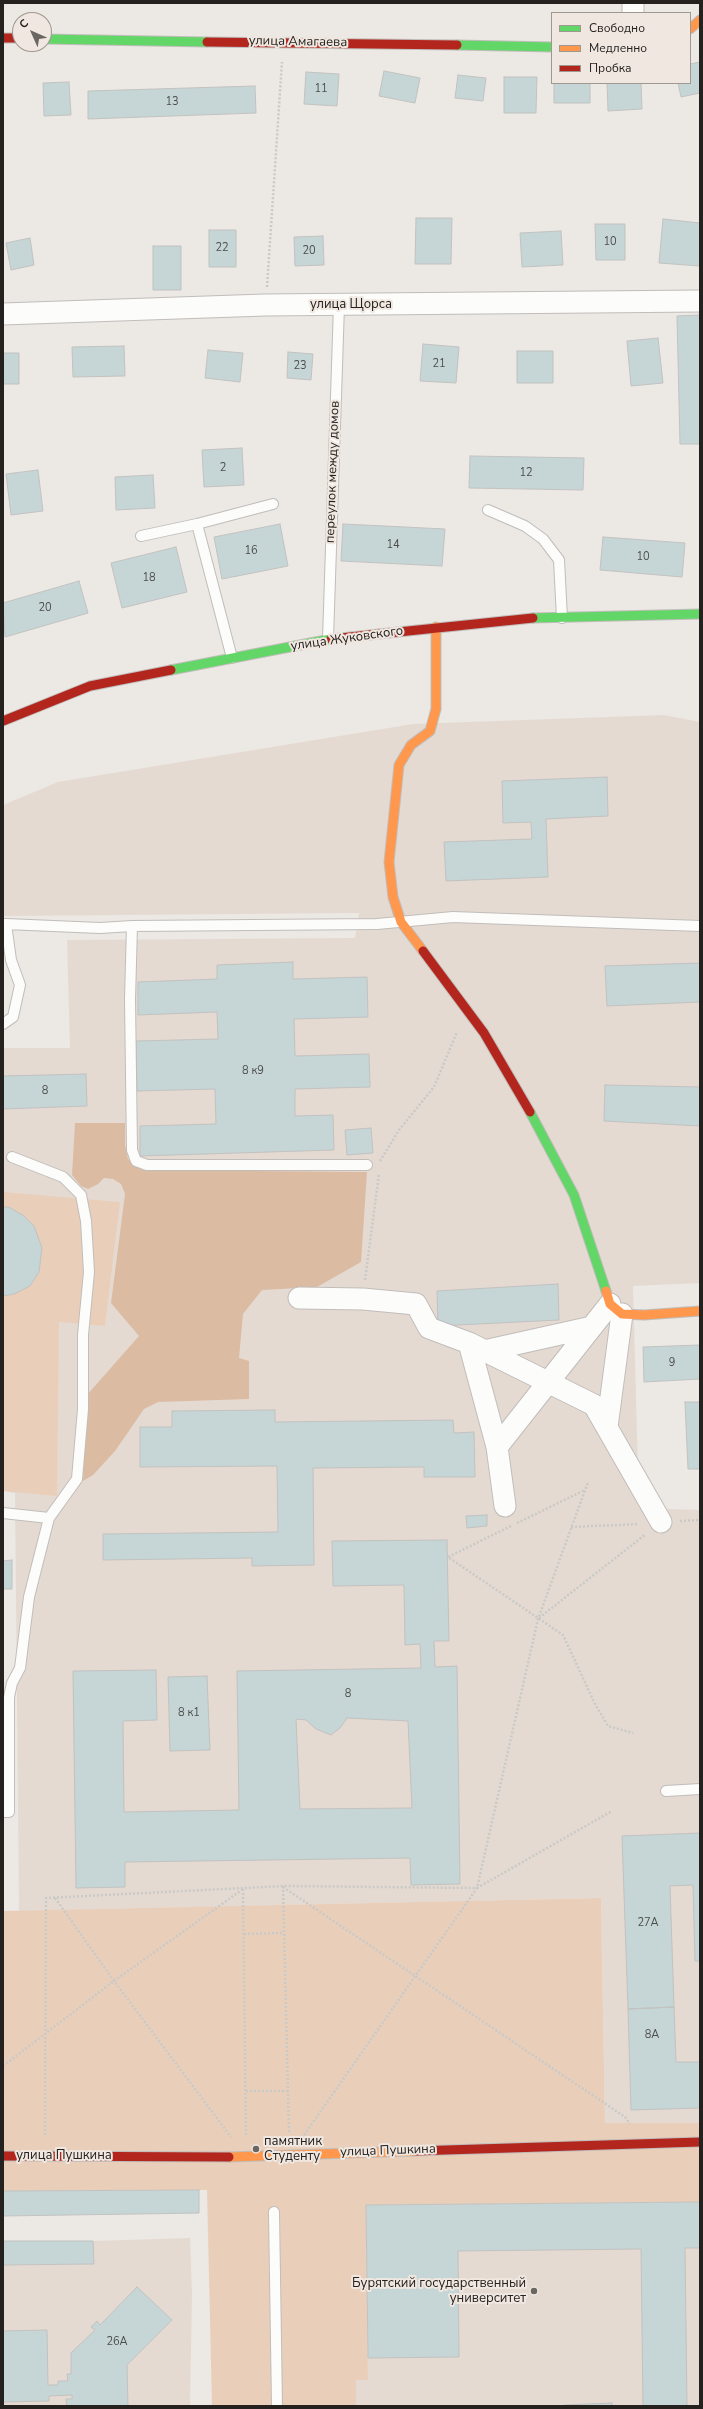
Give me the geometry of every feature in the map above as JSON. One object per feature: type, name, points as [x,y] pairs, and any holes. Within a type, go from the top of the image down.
[{"type":"street","points":[[691,27],[700,20]]},
{"type":"street","name":"улица Амагаева","points":[[52,39],[551,47]]},
{"type":"street","name":"улица Щорса","points":[[3,314],[265,305],[700,302]]},
{"type":"street","name":"улица Жуковского","points":[[3,721],[90,686],[328,639],[513,619],[700,614]]},
{"type":"street","points":[[436,627],[436,709],[430,730],[411,745],[399,765],[389,862],[393,897],[401,922],[484,1032],[539,1127],[574,1195],[599,1276],[616,1309],[607,1428]]},
{"type":"street","points":[[298,1298],[362,1299],[416,1304],[429,1328],[477,1347],[594,1405],[661,1522]]},
{"type":"street","points":[[497,1447],[592,1327],[616,1309],[644,1315],[700,1311]]},
{"type":"street","points":[[477,1347],[592,1327]]},
{"type":"street","points":[[477,1347],[497,1447],[505,1506]]},
{"type":"street","name":"улица Пушкина","points":[[3,2156],[246,2156],[700,2142]]},
{"type":"lane","name":"переулок между домов","points":[[328,639],[339,305]]},
{"type":"lane","points":[[141,536],[197,524],[273,504]]},
{"type":"lane","points":[[488,510],[525,526],[543,539],[559,560],[562,618]]},
{"type":"lane","points":[[197,524],[232,658]]},
{"type":"lane","points":[[3,1024],[13,1017],[20,985],[10,960],[4,924],[100,928],[132,926],[377,924],[453,917],[700,926]]},
{"type":"lane","points":[[132,926],[130,1000],[132,1150],[136,1161],[147,1165],[368,1165]]},
{"type":"lane","points":[[3,1812],[9,1812],[6,1693],[20,1668],[29,1598],[50,1518],[77,1479],[83,1409],[83,1335],[89,1272],[86,1221],[81,1195],[63,1177],[12,1157]]},
{"type":"lane","points":[[3,1513],[50,1518]]},
{"type":"lane","points":[[666,1791],[700,1789]]},
{"type":"lane","points":[[274,2212],[277,2406]]},
{"type":"path","points":[[265,305],[283,42]]},
{"type":"path","points":[[362,1299],[380,1159],[399,1130],[434,1087],[467,1010]]},
{"type":"path","points":[[290,2155],[477,1888],[538,1619],[588,1482]]},
{"type":"path","points":[[572,1527],[700,1520]]},
{"type":"path","points":[[538,1619],[661,1522]]},
{"type":"path","points":[[448,1557],[563,1636],[595,1704],[608,1726],[633,1733]]},
{"type":"path","points":[[45,2156],[46,1898],[283,1886],[477,1888],[612,1811]]},
{"type":"path","points":[[283,1886],[287,2091],[290,2155]]},
{"type":"path","points":[[283,1886],[625,2117],[641,2143]]},
{"type":"path","points":[[244,1888],[246,2156]]},
{"type":"path","points":[[3,2066],[114,1981],[244,1888]]},
{"type":"path","points":[[55,1898],[114,1981],[246,2156]]},
{"type":"path","points":[[244,1934],[284,1933]]},
{"type":"path","points":[[246,2091],[287,2091]]},
{"type":"shaded area","points":[[664,715],[700,722],[700,1283],[633,1286],[639,1508],[700,1510],[700,2123],[605,2123],[601,1898],[19,1911],[15,1493],[3,1491],[3,1048],[70,1048],[67,940],[355,938],[359,913],[3,916],[3,805],[58,782],[413,724]]},
{"type":"shaded area","points":[[75,1123],[125,1123],[125,1145],[128,1159],[142,1170],[367,1172],[361,1262],[317,1287],[262,1290],[243,1314],[239,1358],[249,1361],[249,1399],[158,1402],[144,1409],[115,1451],[93,1475],[83,1481],[87,1395],[139,1336],[111,1303],[125,1194],[121,1184],[113,1179],[104,1178],[98,1184],[88,1189],[81,1186],[72,1175]]},
{"type":"shaded area","points":[[3,1192],[120,1202],[105,1326],[59,1322],[57,1496],[3,1491]]},
{"type":"shaded area","points":[[601,1898],[605,2123],[700,2123],[700,2202],[366,2205],[368,2380],[356,2380],[356,2406],[212,2406],[207,2190],[3,2191],[3,1911]]},
{"type":"shaded area","name":"Бурятский государственный университет","points":[[700,2202],[700,2406],[356,2406],[356,2380],[368,2380],[366,2205]]},
{"type":"shaded area","points":[[190,2238],[192,2293],[190,2406],[3,2406],[3,2265],[93,2264],[93,2241]]},
{"type":"building","points":[[700,62],[700,93],[681,97],[678,84],[691,84],[691,64]]},
{"type":"building","points":[[384,71],[420,78],[415,103],[379,96]]},
{"type":"building","points":[[306,72],[339,74],[337,106],[304,104]]},
{"type":"building","points":[[458,75],[486,78],[483,101],[455,98]]},
{"type":"building","points":[[504,77],[537,77],[536,113],[504,113]]},
{"type":"building","points":[[69,82],[71,115],[44,116],[43,83]]},
{"type":"building","points":[[554,84],[590,84],[590,103],[554,103]]},
{"type":"building","points":[[607,84],[641,84],[642,109],[608,111]]},
{"type":"building","points":[[255,86],[256,113],[88,119],[88,91]]},
{"type":"building","points":[[416,218],[452,218],[451,264],[415,264]]},
{"type":"building","points":[[663,219],[700,223],[700,266],[659,263]]},
{"type":"building","points":[[595,224],[625,224],[625,260],[596,260]]},
{"type":"building","points":[[209,230],[236,230],[236,267],[209,267]]},
{"type":"building","points":[[561,231],[563,265],[522,267],[520,233]]},
{"type":"building","points":[[323,236],[324,265],[295,266],[294,237]]},
{"type":"building","points":[[30,238],[34,265],[11,270],[6,243]]},
{"type":"building","points":[[153,246],[181,246],[181,290],[153,290]]},
{"type":"building","points":[[700,315],[700,444],[680,444],[677,316]]},
{"type":"building","points":[[658,338],[663,383],[631,386],[627,341]]},
{"type":"building","points":[[423,344],[459,347],[456,383],[420,381]]},
{"type":"building","points":[[124,346],[125,376],[73,377],[72,347]]},
{"type":"building","points":[[208,350],[243,353],[240,382],[205,378]]},
{"type":"building","points":[[517,351],[553,351],[553,383],[517,383]]},
{"type":"building","points":[[288,352],[313,354],[311,380],[287,378]]},
{"type":"building","points":[[3,353],[19,353],[19,384],[3,384]]},
{"type":"building","points":[[242,448],[244,485],[204,487],[202,450]]},
{"type":"building","points":[[470,456],[584,458],[583,490],[469,488]]},
{"type":"building","points":[[38,470],[43,511],[11,515],[6,474]]},
{"type":"building","points":[[153,475],[155,508],[116,510],[115,477]]},
{"type":"building","points":[[280,524],[288,566],[222,579],[214,537]]},
{"type":"building","points":[[343,524],[445,529],[442,566],[341,561]]},
{"type":"building","points":[[603,537],[685,543],[682,577],[600,570]]},
{"type":"building","points":[[176,547],[187,592],[122,608],[111,563]]},
{"type":"building","points":[[79,581],[88,613],[5,637],[3,603]]},
{"type":"building","points":[[607,777],[608,816],[546,819],[548,877],[446,881],[444,842],[532,839],[531,822],[503,823],[502,781]]},
{"type":"building","points":[[293,962],[293,979],[367,977],[368,1017],[294,1019],[295,1056],[369,1054],[370,1087],[295,1089],[295,1116],[333,1115],[334,1150],[140,1156],[140,1126],[216,1124],[215,1089],[137,1091],[136,1041],[218,1039],[217,1012],[138,1015],[138,982],[217,979],[217,965]]},
{"type":"building","points":[[700,963],[700,1002],[607,1006],[605,966]]},
{"type":"building","points":[[86,1074],[87,1106],[3,1109],[3,1076]]},
{"type":"building","points":[[605,1085],[700,1087],[700,1126],[604,1121]]},
{"type":"building","points":[[371,1128],[373,1153],[347,1155],[345,1130]]},
{"type":"building","points":[[3,1207],[9,1207],[24,1216],[34,1226],[42,1248],[39,1272],[30,1286],[14,1294],[3,1296]]},
{"type":"building","points":[[558,1284],[559,1320],[438,1326],[437,1291]]},
{"type":"building","points":[[700,1345],[700,1379],[644,1382],[643,1347]]},
{"type":"building","points":[[685,1402],[700,1402],[700,1469],[688,1469]]},
{"type":"building","points":[[275,1410],[275,1422],[453,1420],[454,1433],[474,1432],[475,1477],[424,1477],[424,1467],[313,1468],[314,1565],[252,1566],[252,1558],[103,1560],[103,1534],[278,1532],[277,1466],[140,1467],[140,1427],[172,1427],[172,1411]]},
{"type":"building","points":[[487,1515],[487,1526],[467,1528],[466,1516]]},
{"type":"building","points":[[447,1540],[449,1641],[434,1641],[435,1667],[457,1666],[460,1884],[411,1885],[410,1858],[125,1862],[125,1887],[76,1888],[73,1671],[156,1670],[157,1720],[123,1721],[124,1812],[239,1810],[237,1671],[421,1668],[420,1644],[405,1645],[404,1585],[333,1586],[332,1541]],"holes":[[[347,1718],[408,1721],[412,1808],[300,1809],[296,1719],[306,1720],[316,1729],[331,1735],[340,1728]]]},
{"type":"building","points":[[12,1560],[12,1589],[3,1589],[3,1561]]},
{"type":"building","points":[[207,1676],[210,1750],[170,1751],[168,1677]]},
{"type":"building","points":[[700,1833],[700,1961],[695,1961],[693,1885],[670,1886],[674,2007],[628,2009],[622,1836]]},
{"type":"building","points":[[674,2007],[676,2062],[700,2062],[700,2108],[631,2110],[628,2009]]},
{"type":"building","points":[[199,2190],[199,2213],[3,2216],[3,2191]]},
{"type":"building","points":[[700,2202],[700,2248],[685,2248],[687,2406],[643,2406],[641,2249],[458,2251],[459,2357],[368,2358],[366,2205]]},
{"type":"building","points":[[3,2241],[93,2241],[94,2264],[3,2265]]},
{"type":"building","points":[[137,2287],[172,2320],[127,2365],[128,2406],[67,2406],[66,2399],[72,2399],[72,2395],[49,2396],[49,2401],[3,2402],[3,2331],[47,2330],[48,2385],[58,2385],[58,2381],[68,2381],[67,2374],[71,2374],[71,2353],[95,2330],[91,2327],[97,2321],[100,2325]]},
{"type":"building","points":[[612,2403],[612,2406],[564,2406],[564,2405]]},
{"type":"traffic: fast","points":[[52,39],[207,42]]},
{"type":"traffic: fast","points":[[457,45],[551,47]]},
{"type":"traffic: fast","points":[[533,618],[700,614]]},
{"type":"traffic: fast","points":[[171,670],[331,639]]},
{"type":"traffic: fast","points":[[530,1112],[574,1195],[606,1291]]},
{"type":"traffic: slow","points":[[691,28],[700,20]]},
{"type":"traffic: slow","points":[[423,951],[401,922],[393,897],[389,862],[399,765],[411,745],[430,731],[436,709],[436,627]]},
{"type":"traffic: slow","points":[[606,1291],[610,1304],[622,1314],[644,1315],[700,1311]]},
{"type":"traffic: slow","points":[[229,2157],[414,2151]]},
{"type":"traffic: jam","points":[[3,38],[12,38]]},
{"type":"traffic: jam","points":[[207,42],[457,45]]},
{"type":"traffic: jam","points":[[331,639],[533,618]]},
{"type":"traffic: jam","points":[[3,721],[90,686],[171,670]]},
{"type":"traffic: jam","points":[[423,951],[484,1033],[530,1112]]},
{"type":"traffic: jam","points":[[414,2151],[700,2142]]},
{"type":"traffic: jam","points":[[3,2156],[229,2157]]},
{"type":"place","name":"памятник Студенту","points":[[256,2149]]},
{"type":"place","name":"Бурятский государственный университет","points":[[534,2291]]}]
